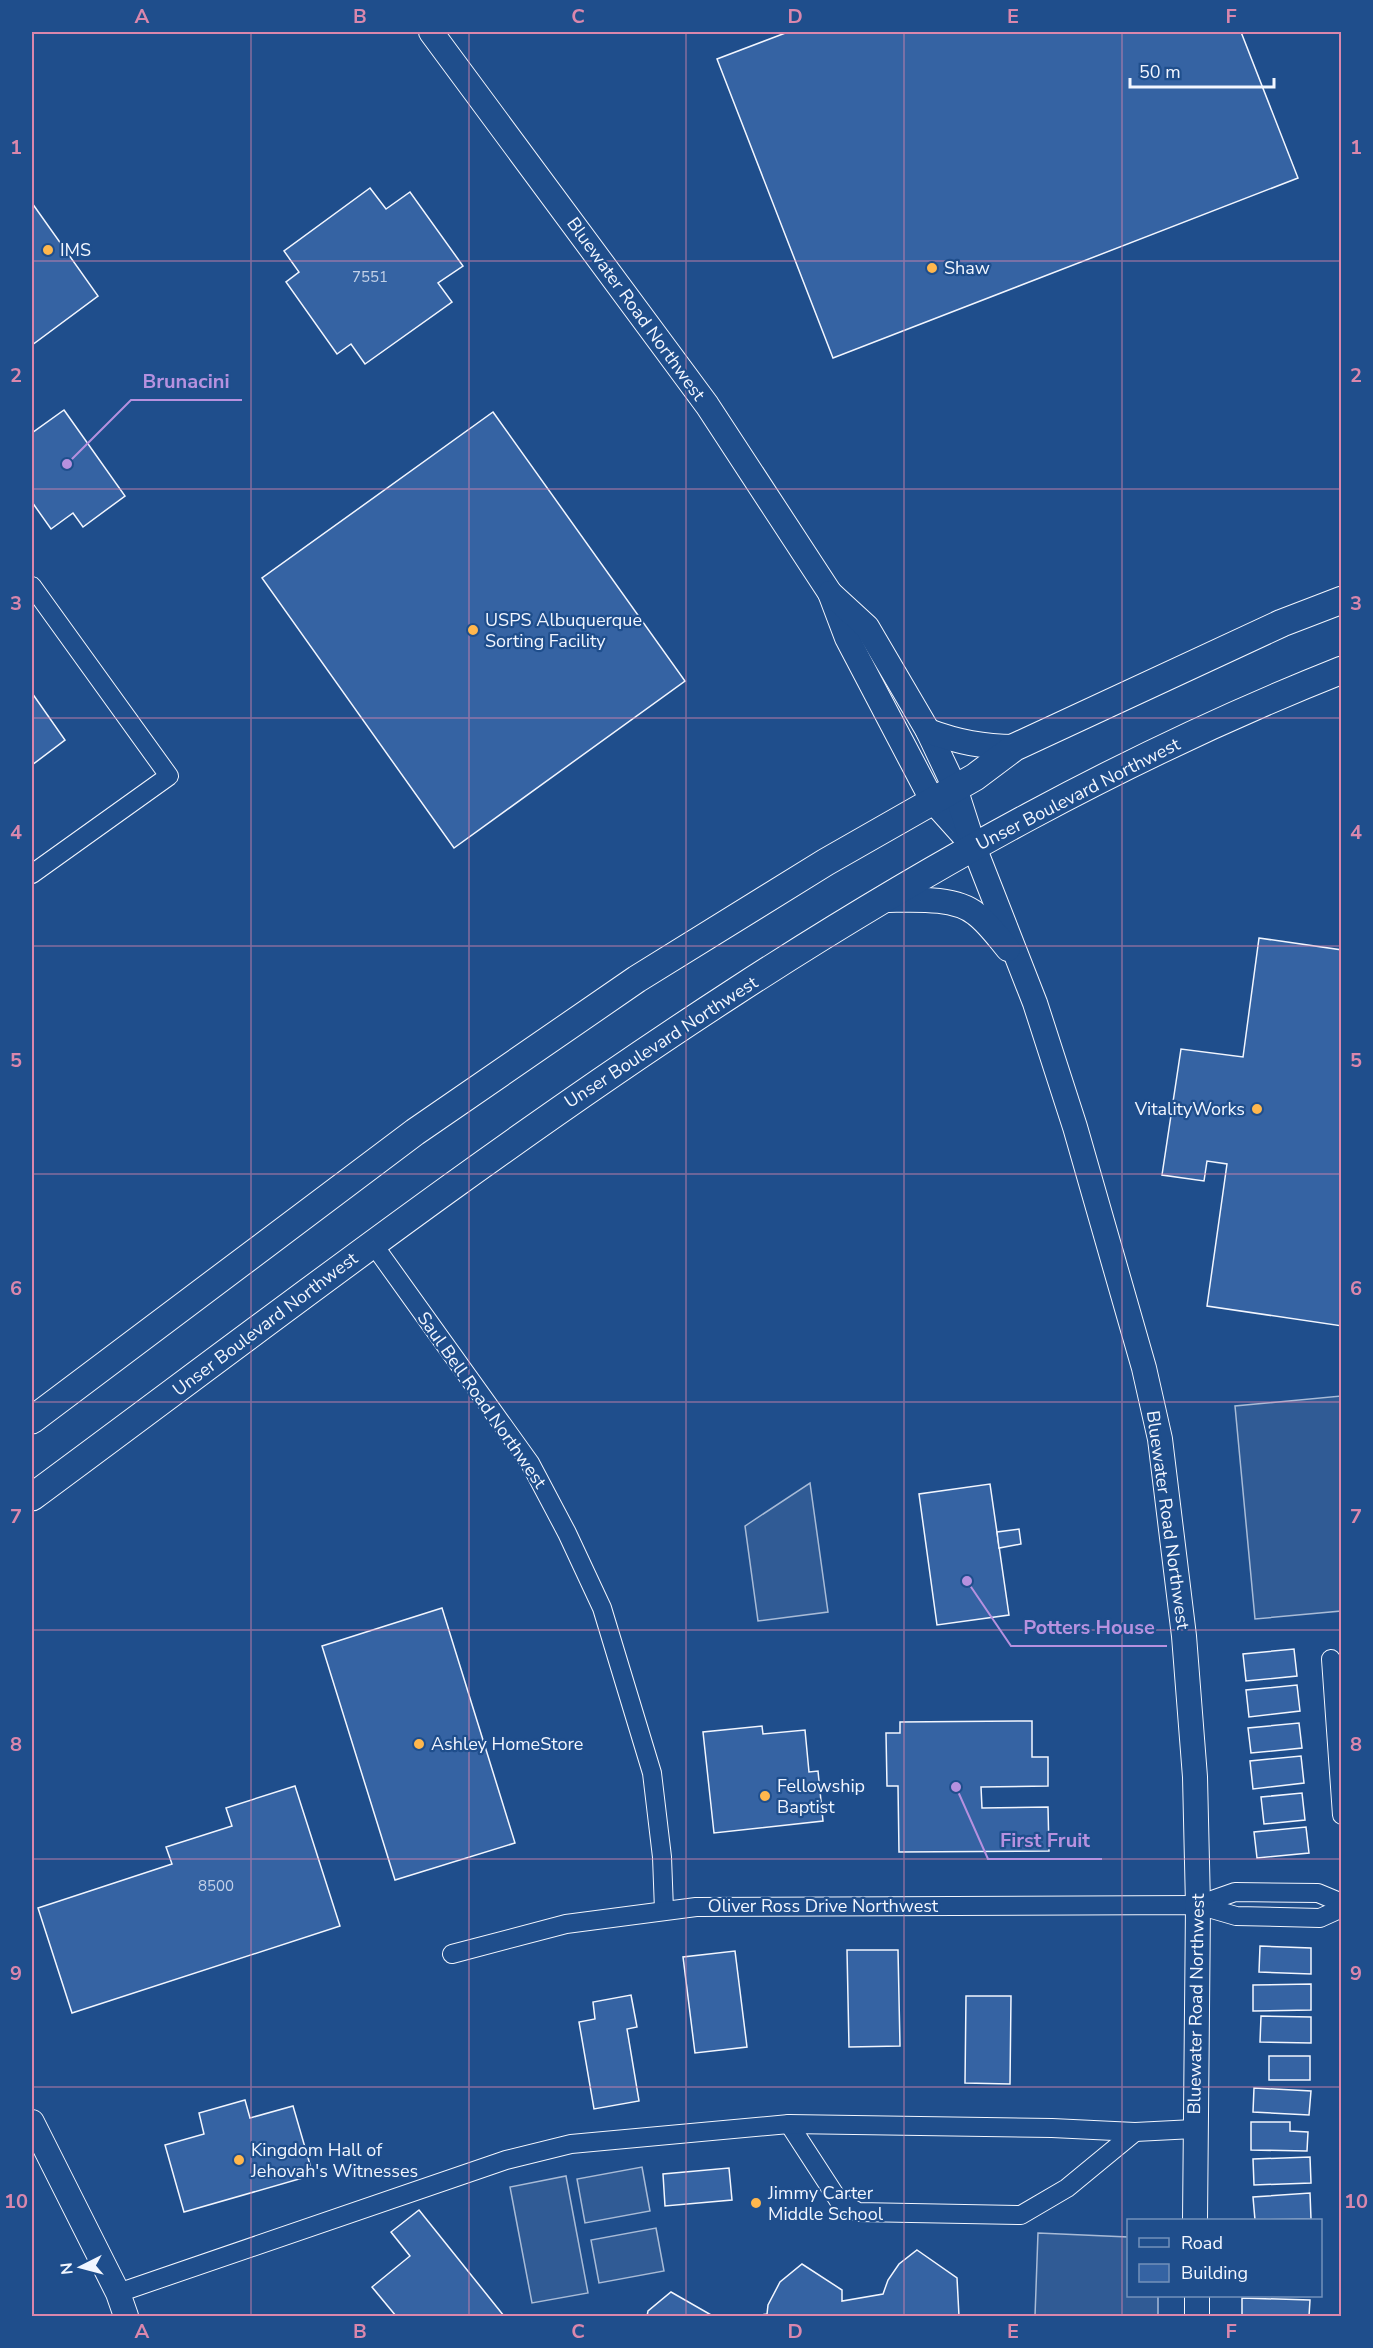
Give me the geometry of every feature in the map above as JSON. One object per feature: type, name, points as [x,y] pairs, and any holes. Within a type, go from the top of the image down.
[{"type":"main road","points":[[32,1420],[415,1132],[637,979],[826,862],[944,794],[1014,747],[1282,623],[1341,600]]},
{"type":"main road","name":"Unser Boulevard Northwest","points":[[32,1497],[373,1244],[671,1032],[974,847],[1206,728],[1341,670]]},
{"type":"street","name":"Bluewater Road Northwest","points":[[431,32],[707,405],[830,593],[847,638],[944,794],[974,847],[1035,1003],[1075,1127],[1141,1358],[1160,1439],[1184,1636],[1195,1777],[1198,1905],[1194,2129],[1195,2219]]},
{"type":"street","points":[[32,586],[169,776],[32,874]]},
{"type":"street","name":"Bluewater Road Northwest","points":[[830,593],[867,627],[928,731],[944,794]]},
{"type":"street","points":[[928,731],[963,744],[1014,747]]},
{"type":"street","points":[[884,900],[924,899],[947,903],[975,913],[1017,959]]},
{"type":"street","name":"Saul Bell Road Northwest","points":[[373,1244],[530,1464],[567,1533],[602,1608],[652,1773],[662,1857],[664,1910]]},
{"type":"street","points":[[1331,1659],[1339,1745],[1341,1815]]},
{"type":"street","points":[[1198,1905],[1235,1892],[1318,1893],[1341,1903]]},
{"type":"street","points":[[1198,1905],[1236,1916],[1320,1918],[1341,1908]]},
{"type":"street","name":"Oliver Ross Drive Northwest","points":[[452,1954],[566,1924],[696,1906],[1198,1905]]},
{"type":"street","points":[[118,2293],[515,2158],[571,2145],[789,2124],[1052,2127],[1135,2132],[1194,2129]]},
{"type":"street","points":[[789,2124],[839,2201],[858,2212],[1021,2215],[1066,2188],[1135,2132]]},
{"type":"street","points":[[34,2134],[118,2293],[126,2316]]},
{"type":"street","points":[[1197,2297],[1197,2316]]},
{"type":"shaded area","points":[[1341,1396],[1341,1611],[1255,1619],[1235,1406]]},
{"type":"shaded area","points":[[810,1483],[828,1612],[758,1621],[745,1526]]},
{"type":"shaded area","points":[[642,2167],[650,2211],[585,2223],[577,2179]]},
{"type":"shaded area","points":[[566,2176],[588,2293],[532,2303],[510,2187]]},
{"type":"shaded area","points":[[656,2228],[664,2271],[599,2283],[591,2240]]},
{"type":"shaded area","points":[[1038,2233],[1127,2237],[1127,2297],[1158,2297],[1158,2316],[1035,2316]]},
{"type":"building","name":"Shaw","points":[[788,32],[1241,32],[1298,178],[833,358],[717,59]]},
{"type":"building","points":[[370,188],[386,209],[410,192],[463,266],[438,283],[452,302],[365,364],[351,344],[337,354],[286,282],[299,272],[284,251]]},
{"type":"building","name":"IMS","points":[[32,203],[98,296],[32,345]]},
{"type":"building","points":[[64,410],[125,496],[83,527],[73,513],[51,529],[32,502],[32,433]]},
{"type":"building","name":"USPS Albuquerque Sorting Facility","points":[[493,412],[685,681],[454,848],[262,578]]},
{"type":"building","points":[[32,693],[65,740],[32,765]]},
{"type":"building","name":"VitalityWorks","points":[[1259,938],[1342,950],[1342,1326],[1207,1306],[1227,1164],[1207,1161],[1204,1181],[1162,1175],[1181,1049],[1243,1057]]},
{"type":"building","points":[[990,1484],[1009,1615],[937,1625],[919,1494]]},
{"type":"building","points":[[1019,1529],[1021,1544],[999,1548],[997,1532]]},
{"type":"building","name":"Ashley HomeStore","points":[[442,1608],[515,1843],[395,1880],[322,1646]]},
{"type":"building","points":[[1294,1649],[1297,1676],[1246,1681],[1243,1654]]},
{"type":"building","points":[[1297,1685],[1300,1711],[1249,1717],[1246,1690]]},
{"type":"building","points":[[1032,1721],[1032,1757],[1048,1757],[1048,1786],[981,1787],[982,1808],[1048,1807],[1049,1851],[899,1852],[898,1786],[887,1786],[886,1733],[900,1733],[900,1722]]},
{"type":"building","points":[[1299,1723],[1302,1748],[1251,1753],[1248,1728]]},
{"type":"building","name":"Fellowship Baptist","points":[[762,1726],[763,1734],[805,1730],[809,1772],[818,1771],[823,1821],[714,1833],[703,1732]]},
{"type":"building","points":[[1301,1756],[1304,1783],[1253,1789],[1250,1761]]},
{"type":"building","points":[[295,1786],[340,1926],[72,2013],[38,1908],[172,1864],[166,1847],[232,1826],[226,1808]]},
{"type":"building","points":[[1302,1793],[1305,1820],[1264,1824],[1261,1797]]},
{"type":"building","points":[[1306,1827],[1309,1853],[1257,1858],[1254,1832]]},
{"type":"building","points":[[1260,1946],[1311,1948],[1311,1974],[1259,1972]]},
{"type":"building","points":[[847,1950],[898,1950],[900,2046],[849,2047]]},
{"type":"building","points":[[735,1951],[747,2047],[695,2053],[683,1957]]},
{"type":"building","points":[[1311,1984],[1311,2010],[1253,2011],[1253,1985]]},
{"type":"building","points":[[631,1995],[637,2027],[627,2029],[639,2101],[594,2109],[579,2022],[595,2019],[593,2002]]},
{"type":"building","points":[[966,1996],[1011,1996],[1010,2084],[965,2083]]},
{"type":"building","points":[[1261,2016],[1311,2017],[1311,2043],[1260,2042]]},
{"type":"building","points":[[1269,2056],[1310,2056],[1310,2080],[1269,2080]]},
{"type":"building","points":[[1254,2088],[1311,2091],[1309,2115],[1253,2112]]},
{"type":"building","name":"Kingdom Hall of Jehovah's Witnesses","points":[[245,2100],[250,2118],[293,2106],[313,2175],[184,2212],[165,2145],[204,2134],[199,2113]]},
{"type":"building","points":[[1251,2122],[1290,2122],[1290,2131],[1308,2132],[1307,2151],[1251,2150]]},
{"type":"building","points":[[1310,2157],[1311,2183],[1254,2185],[1253,2159]]},
{"type":"building","points":[[729,2168],[732,2200],[665,2206],[663,2174]]},
{"type":"building","points":[[1310,2193],[1311,2219],[1255,2219],[1253,2197]]},
{"type":"building","points":[[419,2210],[504,2316],[396,2316],[372,2287],[410,2256],[391,2232]]},
{"type":"building","points":[[917,2250],[957,2278],[959,2316],[754,2316],[767,2314],[768,2305],[780,2282],[802,2264],[842,2290],[842,2301],[883,2294],[888,2280],[899,2264]]},
{"type":"building","points":[[671,2292],[713,2316],[647,2316],[648,2311]]},
{"type":"building","points":[[1242,2298],[1310,2300],[1309,2316],[1242,2316]]},
{"type":"place","name":"IMS","points":[[48,250]]},
{"type":"place","name":"Shaw","points":[[932,268]]},
{"type":"place","name":"Brunacini","points":[[67,464]]},
{"type":"place","name":"USPS Albuquerque Sorting Facility","points":[[473,630]]},
{"type":"place","name":"VitalityWorks","points":[[1257,1109]]},
{"type":"place","name":"Potters House","points":[[967,1581]]},
{"type":"place","name":"Ashley HomeStore","points":[[419,1744]]},
{"type":"place","name":"First Fruit","points":[[956,1787]]},
{"type":"place","name":"Fellowship Baptist","points":[[765,1796]]},
{"type":"place","name":"Kingdom Hall of Jehovah's Witnesses","points":[[239,2160]]},
{"type":"place","name":"Jimmy Carter Middle School","points":[[756,2203]]}]
